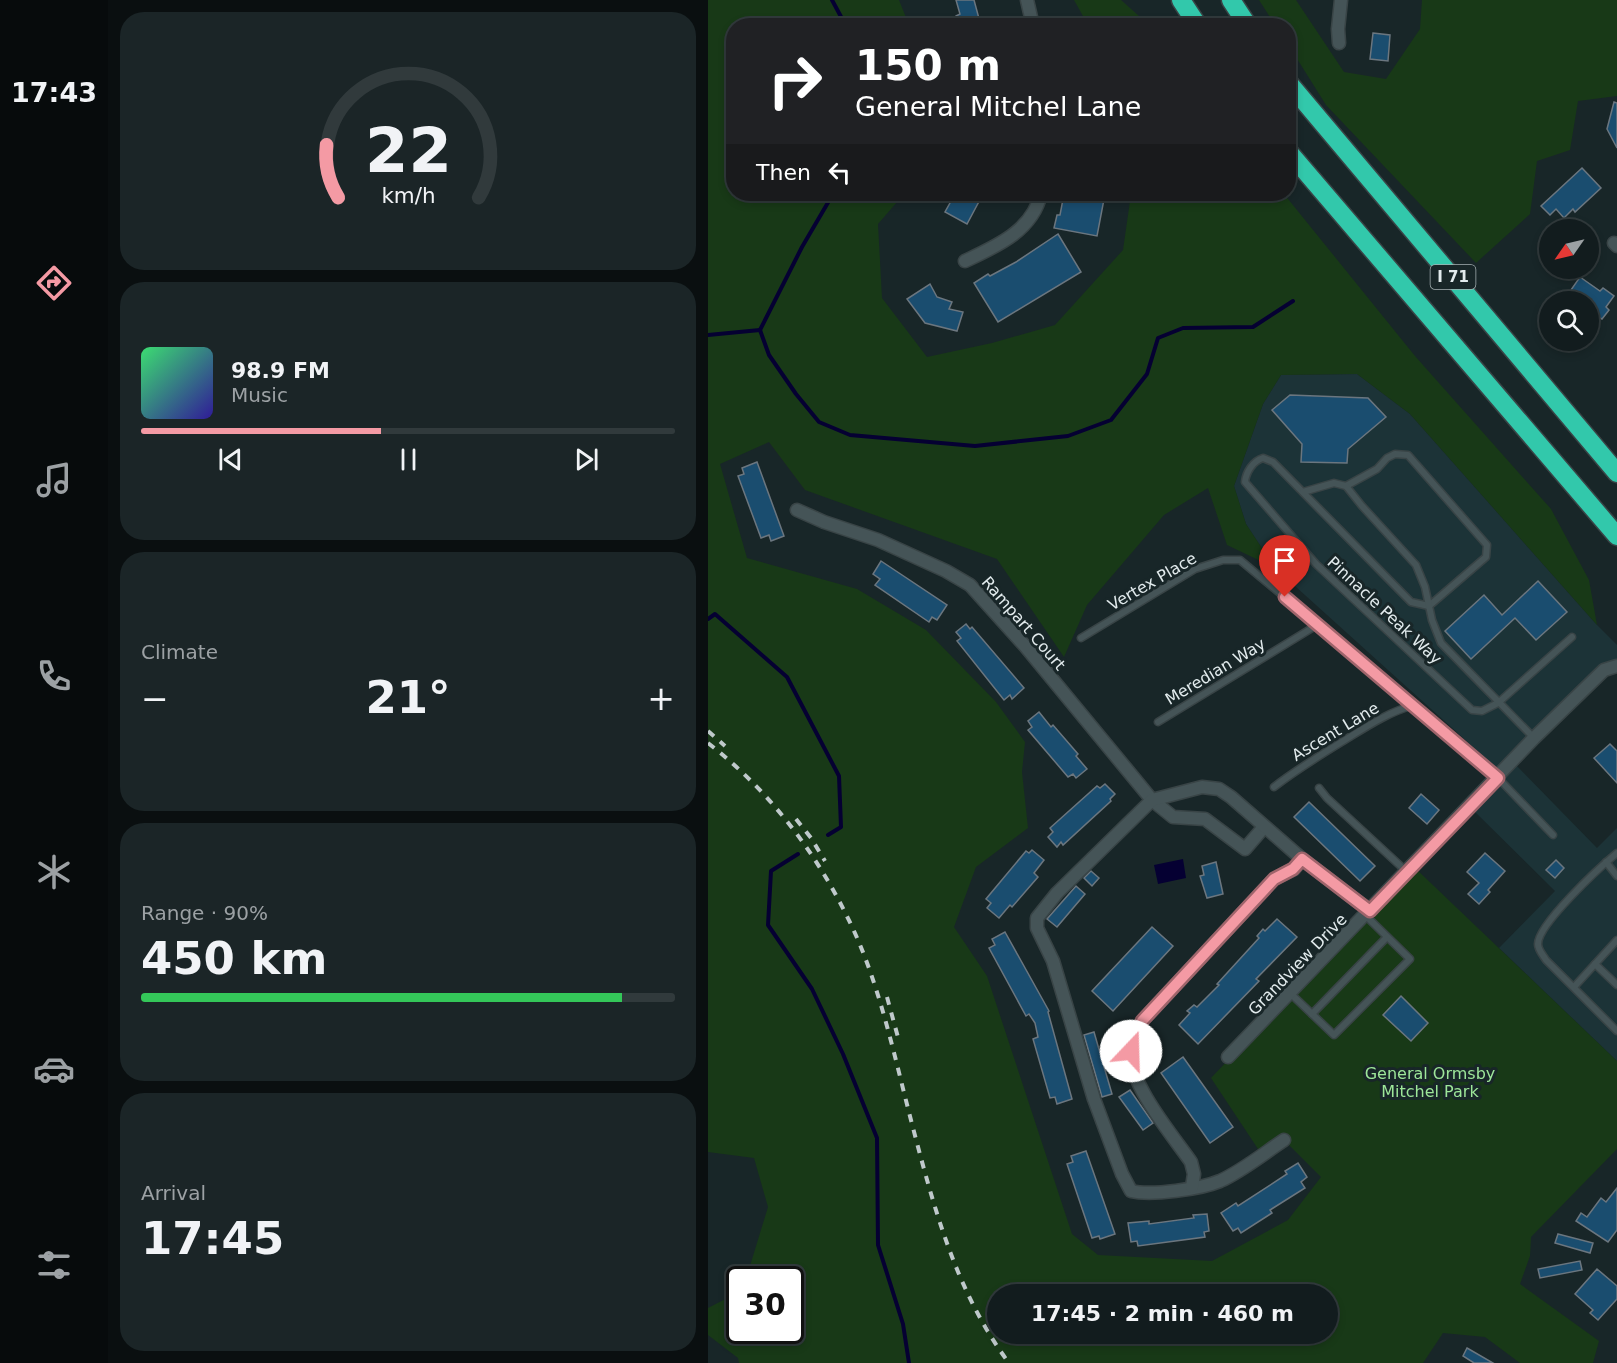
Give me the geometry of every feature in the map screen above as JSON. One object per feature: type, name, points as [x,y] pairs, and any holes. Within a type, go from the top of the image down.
[{"type":"highway","points":[[1181,0],[1193,18]]},
{"type":"highway","points":[[1231,0],[1243,18]]},
{"type":"highway","name":"I 71","points":[[1296,92],[1617,473]]},
{"type":"highway","name":"I 71","points":[[1296,160],[1617,536]]},
{"type":"street","points":[[1027,0],[1031,18]]},
{"type":"street","points":[[1339,44],[1341,0]]},
{"type":"street","points":[[964,261],[1012,236],[1026,225],[1040,201]]},
{"type":"street","name":"Rampart Court","points":[[797,510],[824,522],[878,540],[946,571],[970,585],[1025,646],[1140,788],[1173,817],[1205,819],[1245,849],[1264,827]]},
{"type":"street","name":"Grandview Drive","points":[[1228,1057],[1368,914],[1534,738],[1604,670],[1617,666]]},
{"type":"street","points":[[1284,1140],[1219,1181],[1144,1194],[1131,1191],[1122,1174],[1094,1099],[1053,961],[1037,927],[1037,918],[1056,893],[1152,800],[1203,787],[1219,789],[1368,914]]},
{"type":"street","points":[[1192,1187],[1194,1174],[1191,1162],[1137,1082],[1131,1061],[1131,1051],[1137,1031],[1142,1021],[1274,879],[1293,869],[1302,859]]},
{"type":"lane","points":[[1346,486],[1377,469],[1387,458],[1395,454],[1407,456],[1487,545],[1486,557],[1429,606]]},
{"type":"lane","name":"Pinnacle Peak Way","points":[[1429,606],[1411,603],[1273,462],[1263,458],[1257,459],[1246,474],[1245,482],[1316,564],[1472,710],[1482,711],[1498,703]]},
{"type":"lane","points":[[1303,492],[1334,483],[1346,486],[1416,565],[1425,587],[1432,620],[1441,643],[1534,738]]},
{"type":"lane","name":"Vertex Place","points":[[1081,638],[1195,569],[1223,560],[1240,560],[1317,625]]},
{"type":"lane","points":[[1317,625],[1498,778],[1553,835]]},
{"type":"lane","name":"Meredian Way","points":[[1158,722],[1317,625]]},
{"type":"lane","points":[[1498,703],[1572,637]]},
{"type":"lane","name":"Ascent Lane","points":[[1274,787],[1300,767],[1380,719],[1414,705]]},
{"type":"lane","points":[[1319,788],[1407,873]]},
{"type":"lane","points":[[1617,853],[1565,902],[1540,936],[1538,943],[1540,951],[1617,1031]]},
{"type":"lane","points":[[1606,862],[1617,876]]},
{"type":"lane","points":[[1290,993],[1334,1035],[1410,959],[1368,914]]},
{"type":"lane","points":[[1312,1014],[1388,937]]},
{"type":"lane","points":[[1574,987],[1617,940]]},
{"type":"lane","points":[[1595,964],[1617,986]]},
{"type":"shaded area","points":[[1357,374],[1410,414],[1617,645],[1617,666],[1612,666],[1513,762],[1597,848],[1617,828],[1617,1061],[1499,948],[1555,891],[1470,807],[1502,773],[1275,568],[1246,524],[1234,486],[1263,404],[1281,375]]},
{"type":"shaded area","points":[[1183,859],[1186,878],[1158,884],[1154,865]]},
{"type":"green space","name":"General Ormsby Mitchel Park","points":[[708,0],[899,0],[906,18],[726,18],[726,201],[898,201],[878,224],[882,298],[927,357],[992,343],[1055,325],[1123,250],[1130,201],[1290,201],[1415,356],[1551,509],[1589,580],[1597,625],[1410,414],[1357,374],[1281,375],[1263,404],[1234,486],[1246,524],[1275,568],[1227,545],[1208,488],[1164,515],[1087,605],[1064,657],[997,559],[805,490],[769,442],[720,464],[747,558],[857,589],[926,630],[996,702],[1025,742],[1022,772],[1028,828],[976,867],[954,927],[987,976],[1072,1234],[1098,1255],[1212,1261],[1288,1220],[1321,1177],[1284,1140],[1262,1155],[1211,1078],[1413,866],[1617,1061],[1617,1149],[1531,1237],[1530,1256],[1520,1284],[1599,1341],[1593,1363],[1520,1363],[1485,1337],[1443,1333],[1423,1363],[739,1363],[738,1358],[708,1335],[708,1308],[726,1299],[726,1344],[804,1344],[804,1266],[750,1266],[768,1207],[754,1158],[708,1152]]},
{"type":"green space","points":[[1074,0],[1121,0],[1141,18],[1084,18]]},
{"type":"green space","points":[[1259,0],[1296,0],[1344,72],[1386,79],[1420,29],[1422,0],[1617,0],[1617,96],[1578,101],[1570,150],[1537,161],[1530,214],[1476,263],[1326,105],[1296,57],[1296,18],[1271,18]]},
{"type":"building","points":[[956,0],[974,0],[979,18],[956,18],[960,14]]},
{"type":"building","points":[[1373,33],[1390,35],[1388,61],[1370,59]]},
{"type":"building","points":[[1614,102],[1617,103],[1617,148],[1607,129]]},
{"type":"building","points":[[1582,168],[1601,188],[1575,212],[1573,209],[1564,218],[1556,209],[1550,215],[1541,206]]},
{"type":"building","points":[[951,201],[979,201],[967,224],[945,212]]},
{"type":"building","points":[[1063,201],[1104,201],[1097,236],[1054,228],[1057,215],[1060,215]]},
{"type":"building","points":[[1058,234],[1081,272],[998,322],[974,283],[1016,262]]},
{"type":"building","points":[[1579,279],[1583,279],[1600,291],[1603,288],[1614,296],[1606,307],[1609,310],[1602,319],[1599,318],[1599,291],[1570,291]]},
{"type":"building","points":[[930,284],[937,297],[952,302],[949,309],[963,312],[957,331],[925,323],[907,299]]},
{"type":"building","points":[[1290,395],[1368,398],[1386,417],[1348,449],[1347,463],[1301,462],[1302,444],[1272,410]]},
{"type":"building","points":[[757,462],[784,536],[771,541],[769,535],[761,538],[738,476],[744,474],[742,468]]},
{"type":"building","points":[[881,561],[947,605],[937,620],[932,617],[929,622],[875,585],[880,579],[873,574]]},
{"type":"building","points":[[1538,581],[1567,612],[1536,640],[1515,618],[1471,659],[1445,631],[1484,595],[1502,615]]},
{"type":"building","points":[[966,624],[970,629],[972,627],[1024,688],[1012,699],[1010,695],[1004,700],[957,641],[961,638],[956,632]]},
{"type":"building","points":[[1039,712],[1078,754],[1076,756],[1087,769],[1076,778],[1073,774],[1068,777],[1028,730],[1032,727],[1028,721]]},
{"type":"building","points":[[1610,744],[1617,751],[1617,783],[1594,758]]},
{"type":"building","points":[[1105,784],[1115,794],[1110,799],[1111,801],[1063,845],[1061,842],[1057,847],[1048,837],[1053,832],[1050,828],[1097,786],[1100,788]]},
{"type":"building","points":[[1421,794],[1439,810],[1427,824],[1409,808]]},
{"type":"building","points":[[1309,802],[1375,866],[1360,881],[1294,817]]},
{"type":"building","points":[[1032,850],[1044,860],[1034,873],[1038,877],[1012,907],[1010,905],[999,918],[987,908],[991,903],[986,899],[1026,851],[1029,853]]},
{"type":"building","points":[[1485,853],[1505,871],[1479,904],[1468,894],[1479,883],[1467,872]]},
{"type":"building","points":[[1556,860],[1564,868],[1555,878],[1546,870]]},
{"type":"building","points":[[1216,862],[1223,894],[1207,898],[1200,876],[1204,875],[1202,866]]},
{"type":"building","points":[[1091,871],[1099,878],[1092,886],[1084,878]]},
{"type":"building","points":[[1076,886],[1085,894],[1057,927],[1047,919]]},
{"type":"building","points":[[1277,919],[1297,937],[1256,979],[1259,981],[1198,1044],[1179,1025],[1190,1013],[1187,1011],[1194,1005],[1197,1007],[1219,985],[1217,984],[1259,938],[1257,936],[1263,929],[1265,931]]},
{"type":"building","points":[[1152,927],[1173,946],[1113,1011],[1092,991]]},
{"type":"building","points":[[1005,932],[1049,1011],[1072,1099],[1057,1104],[1055,1097],[1050,1098],[1033,1039],[1038,1037],[1035,1023],[1029,1014],[1026,1016],[989,948],[995,945],[992,939]]},
{"type":"building","points":[[1401,996],[1428,1023],[1411,1041],[1383,1015]]},
{"type":"building","points":[[1094,1032],[1112,1094],[1102,1097],[1084,1035]]},
{"type":"building","points":[[1183,1057],[1233,1127],[1210,1143],[1161,1073]]},
{"type":"building","points":[[1130,1090],[1153,1123],[1143,1130],[1119,1097]]},
{"type":"building","points":[[1086,1151],[1115,1234],[1100,1239],[1099,1236],[1092,1238],[1067,1164],[1073,1162],[1071,1156]]},
{"type":"building","points":[[1298,1163],[1307,1177],[1301,1182],[1305,1188],[1270,1210],[1272,1213],[1241,1233],[1238,1228],[1233,1231],[1221,1213],[1236,1203],[1238,1206],[1287,1174],[1285,1171]]},
{"type":"building","points":[[1617,1188],[1617,1230],[1608,1242],[1576,1221],[1581,1213],[1587,1217],[1601,1198],[1606,1202]]},
{"type":"building","points":[[1207,1214],[1209,1231],[1204,1232],[1205,1237],[1138,1246],[1137,1241],[1131,1242],[1128,1223],[1149,1221],[1149,1224]]},
{"type":"building","points":[[1558,1234],[1593,1243],[1590,1253],[1555,1243]]},
{"type":"building","points":[[1580,1261],[1582,1270],[1540,1278],[1538,1269]]},
{"type":"building","points":[[1597,1269],[1617,1286],[1617,1299],[1598,1320],[1590,1313],[1593,1310],[1575,1294]]},
{"type":"building","points":[[1467,1348],[1493,1363],[1474,1363],[1463,1356]]},
{"type":"waterway","points":[[832,0],[842,18]]},
{"type":"waterway","points":[[760,330],[802,247],[829,201]]},
{"type":"waterway","points":[[760,330],[769,355],[819,422],[850,435],[975,446],[1068,436],[1111,420],[1147,374],[1158,338],[1183,328],[1253,327],[1293,301]]},
{"type":"waterway","points":[[708,335],[760,330]]},
{"type":"waterway","points":[[708,619],[715,614],[787,677],[839,776],[841,827],[828,835]]},
{"type":"waterway","points":[[798,854],[771,871],[768,925],[812,989],[843,1054],[877,1138],[878,1245],[903,1324],[909,1363]]},
{"type":"railway","points":[[708,731],[725,746]]},
{"type":"railway","points":[[708,743],[732,763],[776,808],[813,858],[845,912],[867,962],[882,1008],[938,1218],[975,1308],[1009,1363]]},
{"type":"railway","points":[[796,819],[825,861]]},
{"type":"railway","points":[[887,997],[899,1041]]},
{"type":"route","points":[[1131,1051],[1142,1021],[1274,879],[1293,869],[1302,859],[1370,911],[1498,778],[1285,597]]}]
